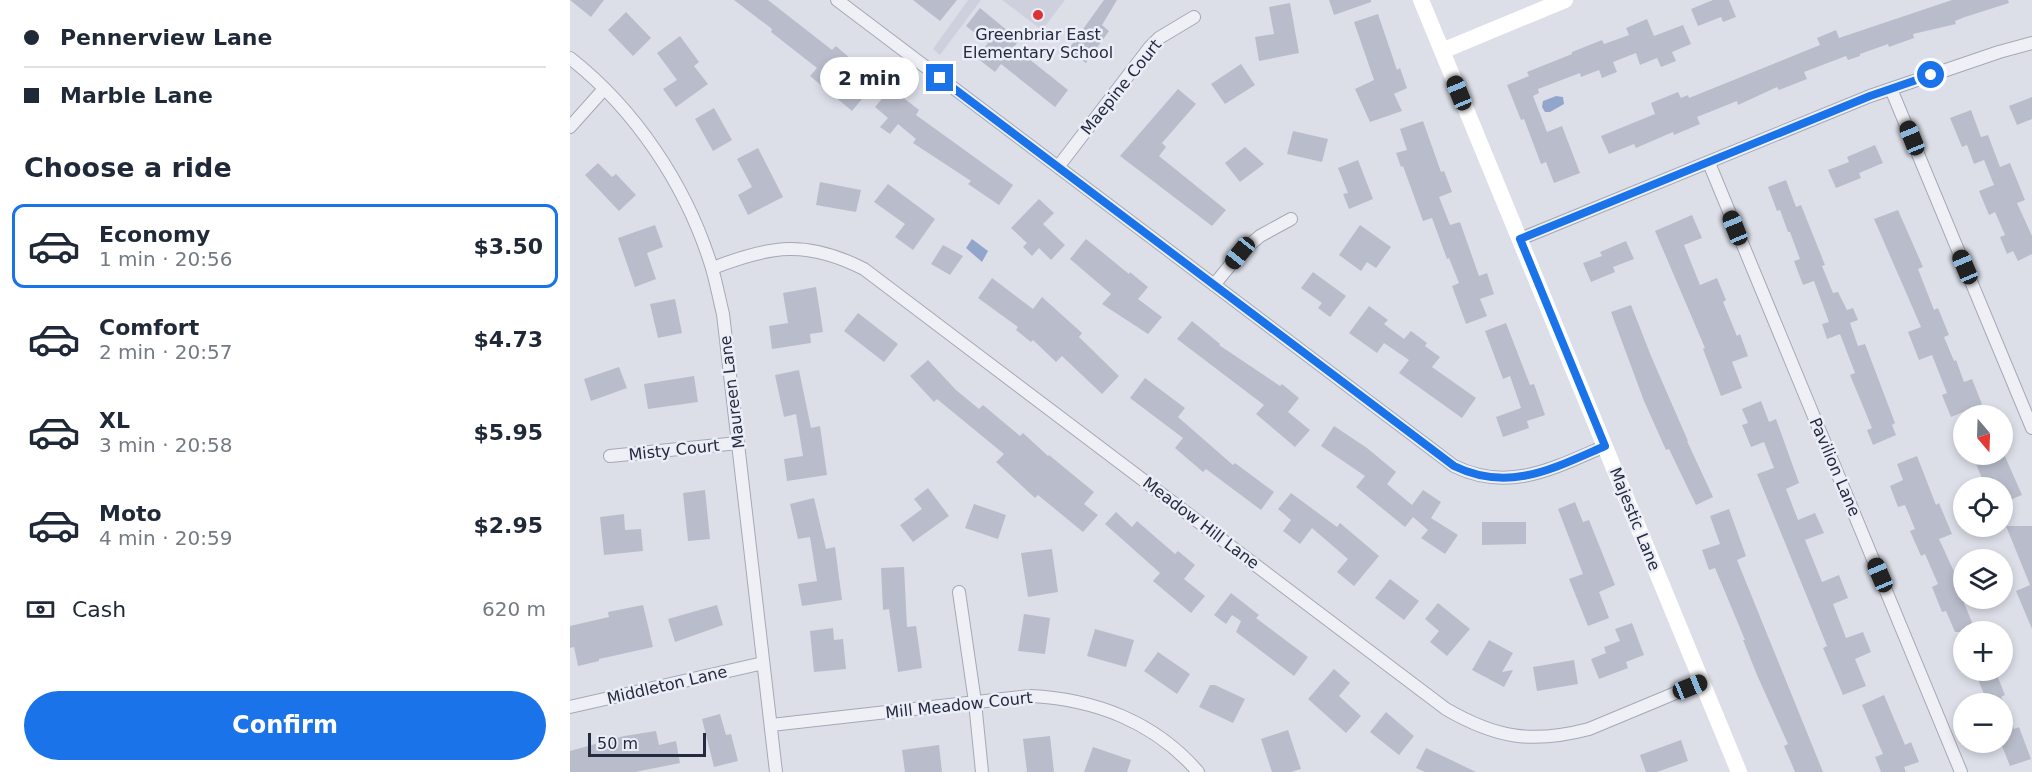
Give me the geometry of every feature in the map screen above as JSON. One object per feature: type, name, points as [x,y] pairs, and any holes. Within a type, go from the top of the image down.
[{"type":"street","points":[[837,0],[1445,459],[1465,471],[1497,478],[1531,475],[1605,446]]},
{"type":"street","name":"Majestic Lane","points":[[1421,0],[1739,772]]},
{"type":"street","points":[[1442,51],[1565,0]]},
{"type":"street","name":"Maepine Court","points":[[1058,167],[1150,47],[1159,38],[1194,18]]},
{"type":"street","points":[[1520,239],[1891,89],[2032,43]]},
{"type":"street","name":"Maureen Lane","points":[[570,58],[630,116],[667,169],[692,216],[712,268],[723,314],[776,772]]},
{"type":"street","points":[[570,127],[604,89]]},
{"type":"street","points":[[1891,89],[2032,428]]},
{"type":"street","name":"Pavilion Lane","points":[[1709,163],[1961,772]]},
{"type":"street","points":[[1214,285],[1240,253],[1260,236],[1291,219]]},
{"type":"street","name":"Meadow Hill Lane","points":[[712,268],[743,256],[782,249],[810,249],[826,252],[864,269],[1446,709],[1473,724],[1493,732],[1514,736],[1569,734],[1589,729],[1702,682]]},
{"type":"street","name":"Misty Court","points":[[610,456],[738,443]]},
{"type":"street","points":[[959,592],[975,702],[982,772]]},
{"type":"street","name":"Middleton Lane","points":[[570,707],[764,663]]},
{"type":"street","name":"Mill Meadow Court","points":[[771,725],[1030,696],[1056,697],[1096,705],[1123,715],[1147,728],[1170,745],[1198,772]]},
{"type":"shaded area","name":"Greenbriar East Elementary School","points":[[968,0],[981,0],[940,55],[933,49]]},
{"type":"shaded area","name":"Greenbriar East Elementary School","points":[[1002,0],[1065,0],[1042,30]]},
{"type":"water","points":[[1556,96],[1563,97],[1564,104],[1550,112],[1545,112],[1542,107],[1543,101]]},
{"type":"water","points":[[972,239],[988,251],[982,262],[966,248]]},
{"type":"building","points":[[570,0],[604,0],[591,17]]},
{"type":"building","points":[[734,0],[768,0],[832,50],[836,46],[852,60],[841,73],[866,94],[852,111],[810,76],[817,68]]},
{"type":"building","points":[[913,0],[957,0],[940,21]]},
{"type":"building","points":[[1104,0],[1117,0],[1102,25],[1109,31],[1086,63],[1068,50]]},
{"type":"building","points":[[1329,0],[1371,0],[1371,2],[1334,15]]},
{"type":"building","points":[[1713,0],[1729,0],[1736,17],[1723,22],[1721,17],[1698,26],[1691,9]]},
{"type":"building","points":[[1952,0],[2008,0],[2009,3],[1965,17],[1955,21],[1956,24],[1913,34],[1914,38],[1889,47],[1888,44],[1848,60],[1846,56],[1804,72],[1807,79],[1779,90],[1777,87],[1738,105],[1737,101],[1697,117],[1700,124],[1674,135],[1673,132],[1636,148],[1634,144],[1609,154],[1601,136],[1655,114],[1651,103],[1678,92],[1681,98],[1688,95],[1689,98],[1820,45],[1817,38],[1836,30],[1839,38]]},
{"type":"building","points":[[1290,3],[1299,53],[1259,61],[1255,37],[1274,34],[1269,7]]},
{"type":"building","points":[[980,8],[1019,40],[1014,47],[1068,90],[1055,107],[1001,64],[995,72],[977,58],[988,43],[966,26]]},
{"type":"building","points":[[626,12],[651,38],[633,56],[608,30]]},
{"type":"building","points":[[1378,14],[1397,70],[1400,68],[1407,88],[1394,94],[1402,111],[1370,122],[1355,89],[1374,80],[1354,22]]},
{"type":"building","points":[[1647,19],[1654,36],[1683,25],[1691,44],[1672,52],[1676,61],[1661,67],[1657,58],[1640,65],[1636,53],[1613,62],[1617,72],[1602,78],[1599,70],[1581,77],[1580,73],[1538,89],[1539,93],[1533,96],[1547,132],[1562,126],[1580,173],[1554,183],[1546,162],[1541,164],[1524,119],[1521,120],[1507,85],[1529,76],[1527,72],[1572,54],[1572,52],[1602,40],[1604,44],[1629,35],[1626,28]]},
{"type":"building","points":[[680,36],[699,62],[694,66],[708,84],[676,107],[663,89],[677,80],[657,53]]},
{"type":"building","points":[[1241,64],[1255,85],[1225,104],[1211,84]]},
{"type":"building","points":[[891,88],[919,110],[916,115],[1013,185],[999,205],[968,184],[971,181],[913,143],[916,139],[898,124],[890,134],[880,127],[888,118],[875,107]]},
{"type":"building","points":[[1178,89],[1196,104],[1162,143],[1166,147],[1159,156],[1226,210],[1212,226],[1120,156]]},
{"type":"building","points":[[2032,97],[2032,119],[2017,125],[2009,106]]},
{"type":"building","points":[[714,108],[732,140],[713,151],[695,119]]},
{"type":"building","points":[[1971,110],[1981,137],[1988,135],[2000,167],[2010,163],[2025,200],[2017,203],[2032,236],[2032,254],[2018,261],[2013,251],[2007,254],[2000,237],[2005,235],[1995,212],[1989,215],[1979,191],[1994,185],[1984,160],[1974,164],[1967,145],[1962,147],[1950,118]]},
{"type":"building","points":[[1423,121],[1441,172],[1444,171],[1452,192],[1439,197],[1450,225],[1460,222],[1479,276],[1487,273],[1494,294],[1480,299],[1487,316],[1466,324],[1452,286],[1459,283],[1449,258],[1447,259],[1432,218],[1423,221],[1396,153],[1407,150],[1400,129]]},
{"type":"building","points":[[1293,131],[1328,139],[1322,162],[1287,154]]},
{"type":"building","points":[[1875,145],[1883,163],[1859,173],[1861,178],[1836,188],[1828,170],[1849,162],[1847,157]]},
{"type":"building","points":[[1245,147],[1264,164],[1240,182],[1225,163]]},
{"type":"building","points":[[758,148],[783,197],[748,215],[738,195],[752,187],[737,159]]},
{"type":"building","points":[[1358,160],[1373,199],[1349,209],[1343,194],[1348,193],[1338,168]]},
{"type":"building","points":[[598,163],[612,177],[616,174],[636,195],[619,211],[585,175]]},
{"type":"building","points":[[1786,180],[1796,207],[1801,205],[1825,265],[1822,266],[1833,293],[1838,292],[1847,310],[1853,308],[1858,320],[1850,323],[1858,346],[1865,344],[1895,423],[1892,425],[1896,435],[1873,445],[1867,430],[1872,428],[1850,375],[1855,373],[1840,334],[1827,339],[1822,324],[1829,322],[1814,281],[1803,285],[1794,261],[1800,259],[1790,232],[1788,232],[1780,210],[1777,211],[1768,187]]},
{"type":"building","points":[[820,182],[861,190],[856,212],[816,205]]},
{"type":"building","points":[[888,184],[935,219],[913,250],[895,237],[905,224],[874,202]]},
{"type":"building","points":[[1039,199],[1054,213],[1043,224],[1065,245],[1051,260],[1039,248],[1032,256],[1023,247],[1027,243],[1011,228]]},
{"type":"building","points":[[1898,210],[1923,267],[1918,269],[1934,310],[1938,308],[1949,335],[1944,337],[1954,361],[1956,360],[1964,382],[1972,379],[1982,404],[1953,405],[1953,416],[1951,417],[1942,395],[1947,393],[1932,355],[1919,360],[1908,332],[1921,327],[1874,219]]},
{"type":"building","points":[[1692,215],[1702,238],[1684,245],[1700,285],[1717,278],[1726,300],[1723,302],[1737,336],[1740,334],[1748,356],[1732,362],[1742,388],[1721,396],[1703,349],[1705,348],[1655,231]]},
{"type":"building","points":[[655,225],[663,247],[647,253],[656,279],[635,287],[618,238]]},
{"type":"building","points":[[1360,225],[1391,247],[1376,268],[1367,262],[1361,271],[1339,255]]},
{"type":"building","points":[[1086,239],[1148,287],[1138,299],[1162,317],[1148,334],[1102,304],[1111,294],[1070,259]]},
{"type":"building","points":[[1626,241],[1634,259],[1613,267],[1615,272],[1591,282],[1583,263],[1602,256],[1600,252]]},
{"type":"building","points":[[943,245],[963,256],[950,275],[931,264]]},
{"type":"building","points":[[1313,272],[1346,296],[1330,317],[1318,308],[1322,303],[1301,288]]},
{"type":"building","points":[[992,278],[1033,309],[1042,297],[1082,333],[1079,337],[1119,376],[1102,394],[1062,356],[1056,362],[1033,340],[1031,342],[1016,330],[1018,327],[978,298]]},
{"type":"building","points":[[816,287],[823,332],[810,334],[811,343],[772,349],[769,326],[788,323],[783,293]]},
{"type":"building","points":[[675,299],[682,333],[658,338],[650,304]]},
{"type":"building","points":[[1631,305],[1687,441],[1713,497],[1696,505],[1669,449],[1666,450],[1644,401],[1611,312]]},
{"type":"building","points":[[1369,306],[1388,320],[1384,324],[1404,339],[1411,331],[1427,343],[1425,346],[1440,357],[1432,367],[1476,398],[1462,418],[1399,373],[1409,360],[1384,343],[1377,353],[1349,333]]},
{"type":"building","points":[[858,313],[898,344],[884,362],[844,331]]},
{"type":"building","points":[[1192,321],[1219,345],[1280,386],[1282,384],[1299,398],[1288,412],[1310,430],[1295,447],[1256,414],[1264,405],[1177,339]]},
{"type":"building","points":[[1506,323],[1530,385],[1534,384],[1545,415],[1527,421],[1529,428],[1503,437],[1496,417],[1521,408],[1510,376],[1503,379],[1485,331]]},
{"type":"building","points":[[928,360],[956,390],[979,409],[983,405],[1020,436],[1023,433],[1094,492],[1084,504],[1098,515],[1083,532],[1038,495],[1035,498],[996,462],[1004,454],[937,399],[934,402],[910,376]]},
{"type":"building","points":[[619,367],[627,388],[591,401],[584,379]]},
{"type":"building","points":[[799,370],[811,428],[820,426],[827,475],[787,481],[784,459],[803,456],[796,414],[784,417],[775,375]]},
{"type":"building","points":[[694,376],[698,402],[648,409],[644,384]]},
{"type":"building","points":[[1145,378],[1185,408],[1178,417],[1233,465],[1235,463],[1274,492],[1261,510],[1206,469],[1203,472],[1175,448],[1183,438],[1130,398]]},
{"type":"building","points":[[1761,401],[1769,422],[1776,419],[1799,483],[1786,489],[1798,520],[1815,513],[1824,533],[1805,540],[1822,582],[1839,575],[1848,598],[1833,604],[1846,638],[1863,632],[1871,652],[1855,659],[1866,686],[1843,695],[1823,648],[1827,646],[1757,474],[1774,468],[1764,442],[1751,447],[1742,425],[1748,423],[1742,409]]},
{"type":"building","points":[[1334,426],[1367,448],[1396,472],[1387,484],[1412,505],[1423,490],[1441,502],[1431,518],[1458,535],[1445,554],[1421,538],[1428,530],[1413,517],[1405,527],[1356,487],[1365,476],[1321,446]]},
{"type":"building","points":[[1917,456],[1936,505],[1939,503],[1952,534],[1939,539],[1953,569],[1953,609],[1966,609],[1971,621],[1953,621],[1953,627],[1946,611],[1942,612],[1932,587],[1938,584],[1925,554],[1921,556],[1910,531],[1915,529],[1905,505],[1898,507],[1890,486],[1903,480],[1897,464]]},
{"type":"building","points":[[1977,465],[2009,465],[2022,495],[2013,499],[2013,477],[1981,477]]},
{"type":"building","points":[[928,488],[949,516],[913,542],[900,525],[922,509],[914,499]]},
{"type":"building","points":[[705,490],[710,539],[688,541],[683,493]]},
{"type":"building","points":[[1291,493],[1337,527],[1340,523],[1379,556],[1354,586],[1337,572],[1348,559],[1312,528],[1300,544],[1283,531],[1291,520],[1278,509]]},
{"type":"building","points":[[814,498],[826,549],[835,547],[842,600],[802,606],[798,584],[817,581],[810,537],[798,539],[790,504]]},
{"type":"building","points":[[1575,502],[1583,522],[1589,520],[1615,585],[1599,592],[1609,618],[1588,626],[1569,579],[1583,574],[1558,509]]},
{"type":"building","points":[[974,504],[1006,515],[998,539],[965,528]]},
{"type":"building","points":[[1729,509],[1746,556],[1737,560],[1823,772],[1795,772],[1784,746],[1788,744],[1757,675],[1715,568],[1709,570],[1702,550],[1720,544],[1710,516]]},
{"type":"building","points":[[1116,512],[1132,527],[1137,521],[1175,554],[1178,551],[1195,565],[1184,579],[1205,596],[1191,613],[1153,581],[1160,573],[1105,524]]},
{"type":"building","points":[[624,514],[625,530],[641,529],[643,551],[604,555],[600,517]]},
{"type":"building","points":[[1482,522],[1526,522],[1526,544],[1482,545]]},
{"type":"building","points":[[2013,526],[2032,526],[2032,629],[2016,591],[2030,585],[2010,537],[2013,537]]},
{"type":"building","points":[[1052,549],[1058,592],[1028,597],[1021,553]]},
{"type":"building","points":[[904,567],[907,627],[916,626],[922,668],[898,672],[889,609],[883,610],[881,568]]},
{"type":"building","points":[[1390,579],[1419,601],[1404,620],[1375,598]]},
{"type":"building","points":[[1231,593],[1259,615],[1256,618],[1308,657],[1294,676],[1236,632],[1241,621],[1232,615],[1226,624],[1214,615]]},
{"type":"building","points":[[1438,603],[1470,629],[1447,656],[1430,642],[1439,631],[1425,619]]},
{"type":"building","points":[[643,605],[653,647],[578,666],[574,647],[570,648],[570,626],[609,617],[608,612]]},
{"type":"building","points":[[717,605],[723,625],[675,642],[668,619]]},
{"type":"building","points":[[1024,614],[1050,618],[1045,654],[1018,651]]},
{"type":"building","points":[[1632,623],[1644,655],[1626,662],[1628,668],[1599,679],[1591,659],[1606,653],[1604,647],[1620,641],[1615,629]]},
{"type":"building","points":[[833,628],[834,640],[843,639],[846,669],[814,672],[810,631]]},
{"type":"building","points":[[1095,629],[1134,640],[1126,667],[1087,656]]},
{"type":"building","points":[[1489,640],[1513,653],[1502,672],[1513,670],[1504,687],[1472,670]]},
{"type":"building","points":[[1158,652],[1190,674],[1177,694],[1144,671]]},
{"type":"building","points":[[1574,660],[1578,684],[1537,691],[1533,667]]},
{"type":"building","points":[[1334,669],[1350,683],[1339,696],[1361,716],[1346,733],[1308,699]]},
{"type":"building","points":[[1979,681],[1999,681],[2004,693],[1984,693]]},
{"type":"building","points":[[1210,685],[1215,685],[1245,699],[1233,723],[1199,707]]},
{"type":"building","points":[[1884,695],[1905,745],[1911,742],[1919,762],[1904,767],[1906,772],[1881,772],[1875,757],[1883,754],[1862,705]]},
{"type":"building","points":[[1386,712],[1414,736],[1399,755],[1370,732]]},
{"type":"building","points":[[720,714],[726,735],[731,734],[738,761],[714,767],[702,719]]},
{"type":"building","points":[[2013,727],[2014,729],[2019,727],[2031,759],[2010,766],[2005,753],[2013,753]]},
{"type":"building","points":[[1288,730],[1301,769],[1291,772],[1272,772],[1261,739]]},
{"type":"building","points":[[656,731],[659,745],[676,741],[680,763],[635,772],[570,772],[570,751],[624,736]]},
{"type":"building","points":[[1050,736],[1054,772],[1027,772],[1023,739]]},
{"type":"building","points":[[1681,740],[1688,761],[1657,772],[1646,772],[1640,755]]},
{"type":"building","points":[[939,745],[942,772],[905,772],[902,750]]},
{"type":"building","points":[[1093,747],[1131,760],[1127,772],[1084,772]]},
{"type":"building","points":[[1426,748],[1476,772],[1425,772],[1416,768]]},
{"type":"place","name":"Greenbriar East Elementary School","points":[[1038,15]]},
{"type":"route","points":[[940,78],[1454,466],[1480,475],[1515,478],[1556,467],[1605,446],[1520,239],[1870,96],[1931,75]]}]
